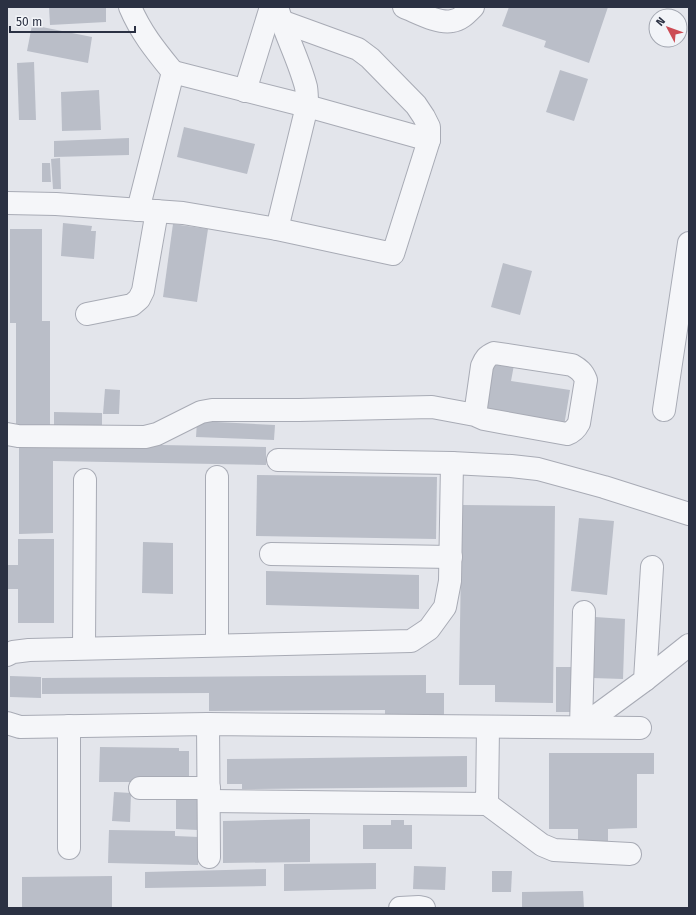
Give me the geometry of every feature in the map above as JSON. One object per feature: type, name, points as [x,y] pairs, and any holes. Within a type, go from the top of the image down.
[{"type":"lane","points":[[130,7],[146,38],[173,72],[307,106],[429,140]]},
{"type":"lane","points":[[404,7],[439,21],[452,21],[462,17],[473,7]]},
{"type":"lane","points":[[245,91],[277,12]]},
{"type":"lane","points":[[277,12],[302,74],[306,89],[307,106],[277,229]]},
{"type":"lane","points":[[7,203],[56,204],[183,213],[277,229],[393,254],[429,140],[429,127],[416,105],[370,58],[358,49],[277,12]]},
{"type":"lane","points":[[87,314],[132,305],[139,299],[143,291],[148,210],[173,72]]},
{"type":"lane","points":[[664,410],[689,243]]},
{"type":"lane","points":[[7,434],[18,436],[145,437],[157,434],[201,412],[212,410],[432,407],[475,415],[484,419],[568,434],[577,428],[579,423],[586,380],[580,369],[572,365],[494,353],[488,355],[482,366],[475,415]]},
{"type":"lane","points":[[278,460],[452,463],[511,466],[538,470],[604,487],[689,514]]},
{"type":"lane","points":[[7,655],[13,652],[29,650],[84,648],[411,641],[429,629],[445,607],[450,581],[452,463]]},
{"type":"lane","points":[[217,477],[217,645]]},
{"type":"lane","points":[[84,648],[85,480]]},
{"type":"lane","points":[[271,554],[451,557]]},
{"type":"lane","points":[[645,680],[652,567]]},
{"type":"lane","points":[[581,727],[584,612]]},
{"type":"lane","points":[[581,727],[645,680],[689,645]]},
{"type":"lane","points":[[7,722],[20,727],[208,724],[640,728]]},
{"type":"lane","points":[[208,724],[209,857]]},
{"type":"lane","points":[[69,726],[69,848]]},
{"type":"lane","points":[[487,804],[488,727]]},
{"type":"lane","points":[[140,788],[209,794],[487,804],[542,845],[554,850],[630,854]]},
{"type":"lane","points":[[400,908],[424,908]]},
{"type":"building","points":[[49,7],[106,7],[106,22],[50,25]]},
{"type":"building","points":[[509,7],[608,7],[589,63],[544,47],[546,41],[502,26]]},
{"type":"building","points":[[32,25],[92,37],[88,63],[27,51]]},
{"type":"building","points":[[34,62],[36,120],[19,120],[17,63]]},
{"type":"building","points":[[560,70],[588,79],[574,121],[546,112]]},
{"type":"building","points":[[99,90],[101,130],[62,131],[61,92]]},
{"type":"building","points":[[184,127],[255,144],[247,174],[177,157]]},
{"type":"building","points":[[129,138],[129,155],[54,157],[54,141]]},
{"type":"building","points":[[60,158],[61,189],[53,189],[51,159]]},
{"type":"building","points":[[42,163],[50,163],[51,182],[42,182]]},
{"type":"building","points":[[63,223],[92,226],[91,231],[96,231],[94,259],[61,256]]},
{"type":"building","points":[[173,224],[208,229],[197,302],[163,297]]},
{"type":"building","points":[[10,229],[42,229],[42,321],[50,321],[50,425],[16,425],[16,323],[10,323]]},
{"type":"building","points":[[503,263],[532,271],[520,315],[491,307]]},
{"type":"building","points":[[494,362],[514,365],[511,381],[570,390],[564,426],[486,413]]},
{"type":"building","points":[[105,389],[120,390],[119,414],[103,414]]},
{"type":"building","points":[[54,412],[102,413],[102,426],[54,425]]},
{"type":"building","points":[[197,421],[275,425],[274,440],[196,437]]},
{"type":"building","points":[[19,443],[266,447],[266,465],[53,461],[53,533],[19,534]]},
{"type":"building","points":[[257,475],[437,477],[436,539],[256,536]]},
{"type":"building","points":[[462,505],[555,506],[553,703],[495,702],[495,685],[459,685]]},
{"type":"building","points":[[579,518],[614,521],[607,595],[571,591]]},
{"type":"building","points":[[18,539],[54,539],[54,623],[18,623],[18,589],[7,589],[7,565],[18,565]]},
{"type":"building","points":[[143,542],[173,543],[173,594],[142,593]]},
{"type":"building","points":[[266,571],[419,575],[419,609],[266,605]]},
{"type":"building","points":[[595,617],[625,619],[623,679],[592,678]]},
{"type":"building","points":[[556,667],[573,667],[573,712],[556,712]]},
{"type":"building","points":[[426,675],[426,693],[444,693],[444,715],[385,715],[385,710],[209,711],[209,693],[42,694],[42,678]]},
{"type":"building","points":[[10,676],[41,677],[41,698],[10,697]]},
{"type":"building","points":[[100,747],[179,748],[179,751],[189,751],[189,779],[179,782],[99,782]]},
{"type":"building","points":[[549,753],[654,753],[654,774],[637,774],[637,828],[608,829],[608,841],[604,841],[601,844],[578,841],[578,829],[549,829]]},
{"type":"building","points":[[467,756],[467,787],[242,789],[242,784],[227,784],[227,759]]},
{"type":"building","points":[[114,792],[131,793],[130,822],[112,821]]},
{"type":"building","points":[[176,799],[198,800],[198,830],[176,829]]},
{"type":"building","points":[[310,819],[310,862],[223,863],[223,821]]},
{"type":"building","points":[[391,820],[404,820],[404,825],[412,825],[412,849],[363,849],[363,825],[391,825]]},
{"type":"building","points":[[109,830],[175,831],[175,836],[199,837],[198,865],[108,863]]},
{"type":"building","points":[[376,863],[376,889],[284,891],[284,864]]},
{"type":"building","points":[[414,866],[446,867],[445,890],[413,889]]},
{"type":"building","points":[[266,869],[266,886],[145,888],[145,872]]},
{"type":"building","points":[[492,871],[512,871],[511,892],[492,892]]},
{"type":"building","points":[[112,876],[112,908],[22,908],[22,877]]},
{"type":"building","points":[[583,891],[584,908],[522,908],[522,892]]}]
